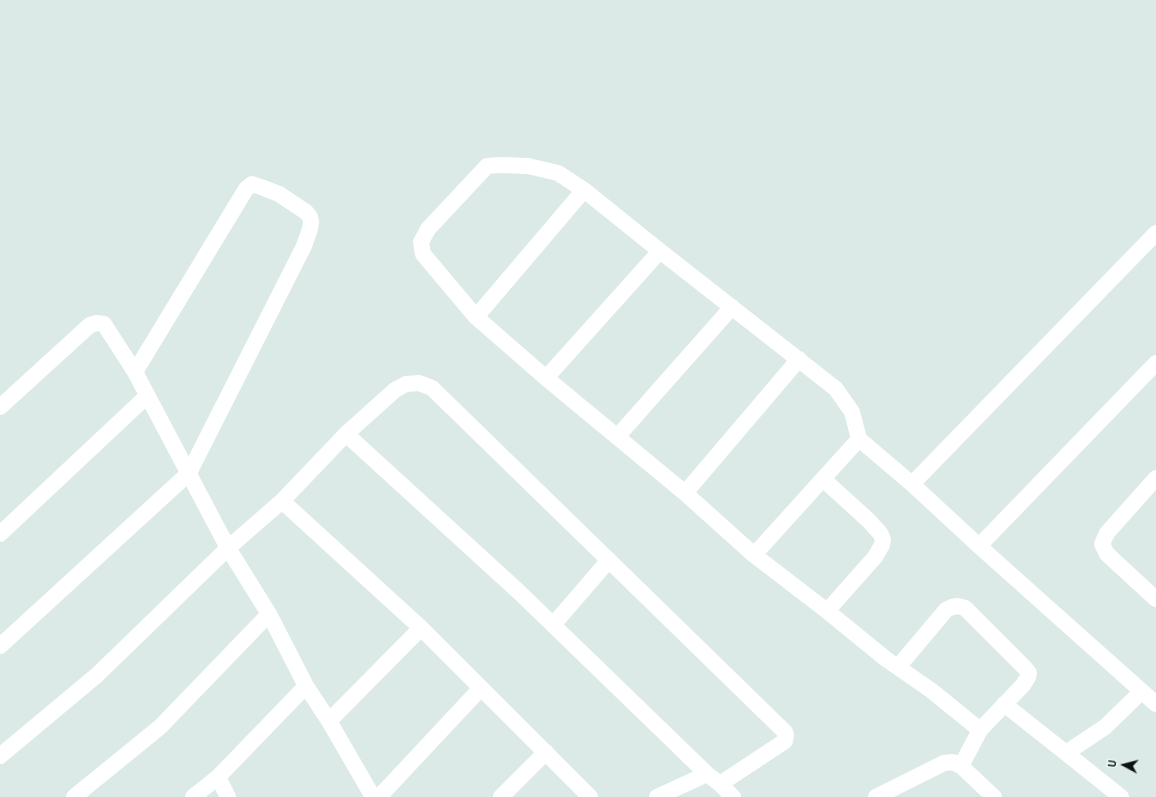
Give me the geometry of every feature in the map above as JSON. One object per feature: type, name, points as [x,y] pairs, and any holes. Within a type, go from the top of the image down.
[{"type":"street","points":[[980,730],[932,691],[886,659],[754,555],[685,493],[546,378],[476,317],[423,254],[422,242],[428,229],[488,166],[528,166],[558,173],[584,190],[799,359],[836,389],[852,412],[859,439],[912,484],[1156,704]]},
{"type":"street","points":[[0,646],[189,473],[304,246],[310,229],[310,217],[306,212],[279,194],[261,186],[252,184],[246,189],[135,372]]},
{"type":"street","points":[[476,317],[584,190]]},
{"type":"street","points":[[912,484],[1156,233]]},
{"type":"street","points":[[546,378],[660,251]]},
{"type":"street","points":[[617,437],[732,307]]},
{"type":"street","points":[[0,407],[90,325],[97,323],[104,324],[135,372],[228,548],[269,614],[306,686],[329,721],[373,797]]},
{"type":"street","points":[[685,493],[799,359]]},
{"type":"street","points":[[979,546],[1156,363]]},
{"type":"street","points":[[0,756],[97,675],[228,548],[282,501],[346,434],[395,390],[406,384],[419,383],[432,388],[785,732],[785,741],[720,784]]},
{"type":"street","points":[[0,534],[147,396]]},
{"type":"street","points":[[346,434],[513,586],[707,774],[733,797]]},
{"type":"street","points":[[754,555],[859,439]]},
{"type":"street","points":[[823,479],[868,520],[880,533],[883,539],[882,545],[875,557],[827,611]]},
{"type":"street","points":[[1155,481],[1107,533],[1102,544],[1107,554],[1156,599]]},
{"type":"street","points":[[282,501],[421,628],[590,797]]},
{"type":"street","points":[[553,625],[609,560]]},
{"type":"street","points":[[898,667],[946,610],[958,606],[965,608],[1026,668],[1029,673],[1023,685],[980,730],[961,766]]},
{"type":"street","points":[[74,797],[160,727],[269,614]]},
{"type":"street","points":[[329,721],[421,628]]},
{"type":"street","points":[[193,797],[218,776],[306,686]]},
{"type":"street","points":[[379,797],[481,688]]},
{"type":"street","points":[[1066,753],[1105,727],[1142,691]]},
{"type":"street","points":[[1004,704],[1121,797]]},
{"type":"street","points":[[501,797],[546,752]]},
{"type":"street","points":[[876,797],[944,763],[953,762],[961,766],[994,797]]},
{"type":"street","points":[[657,797],[707,774]]},
{"type":"street","points":[[218,776],[228,797]]}]
